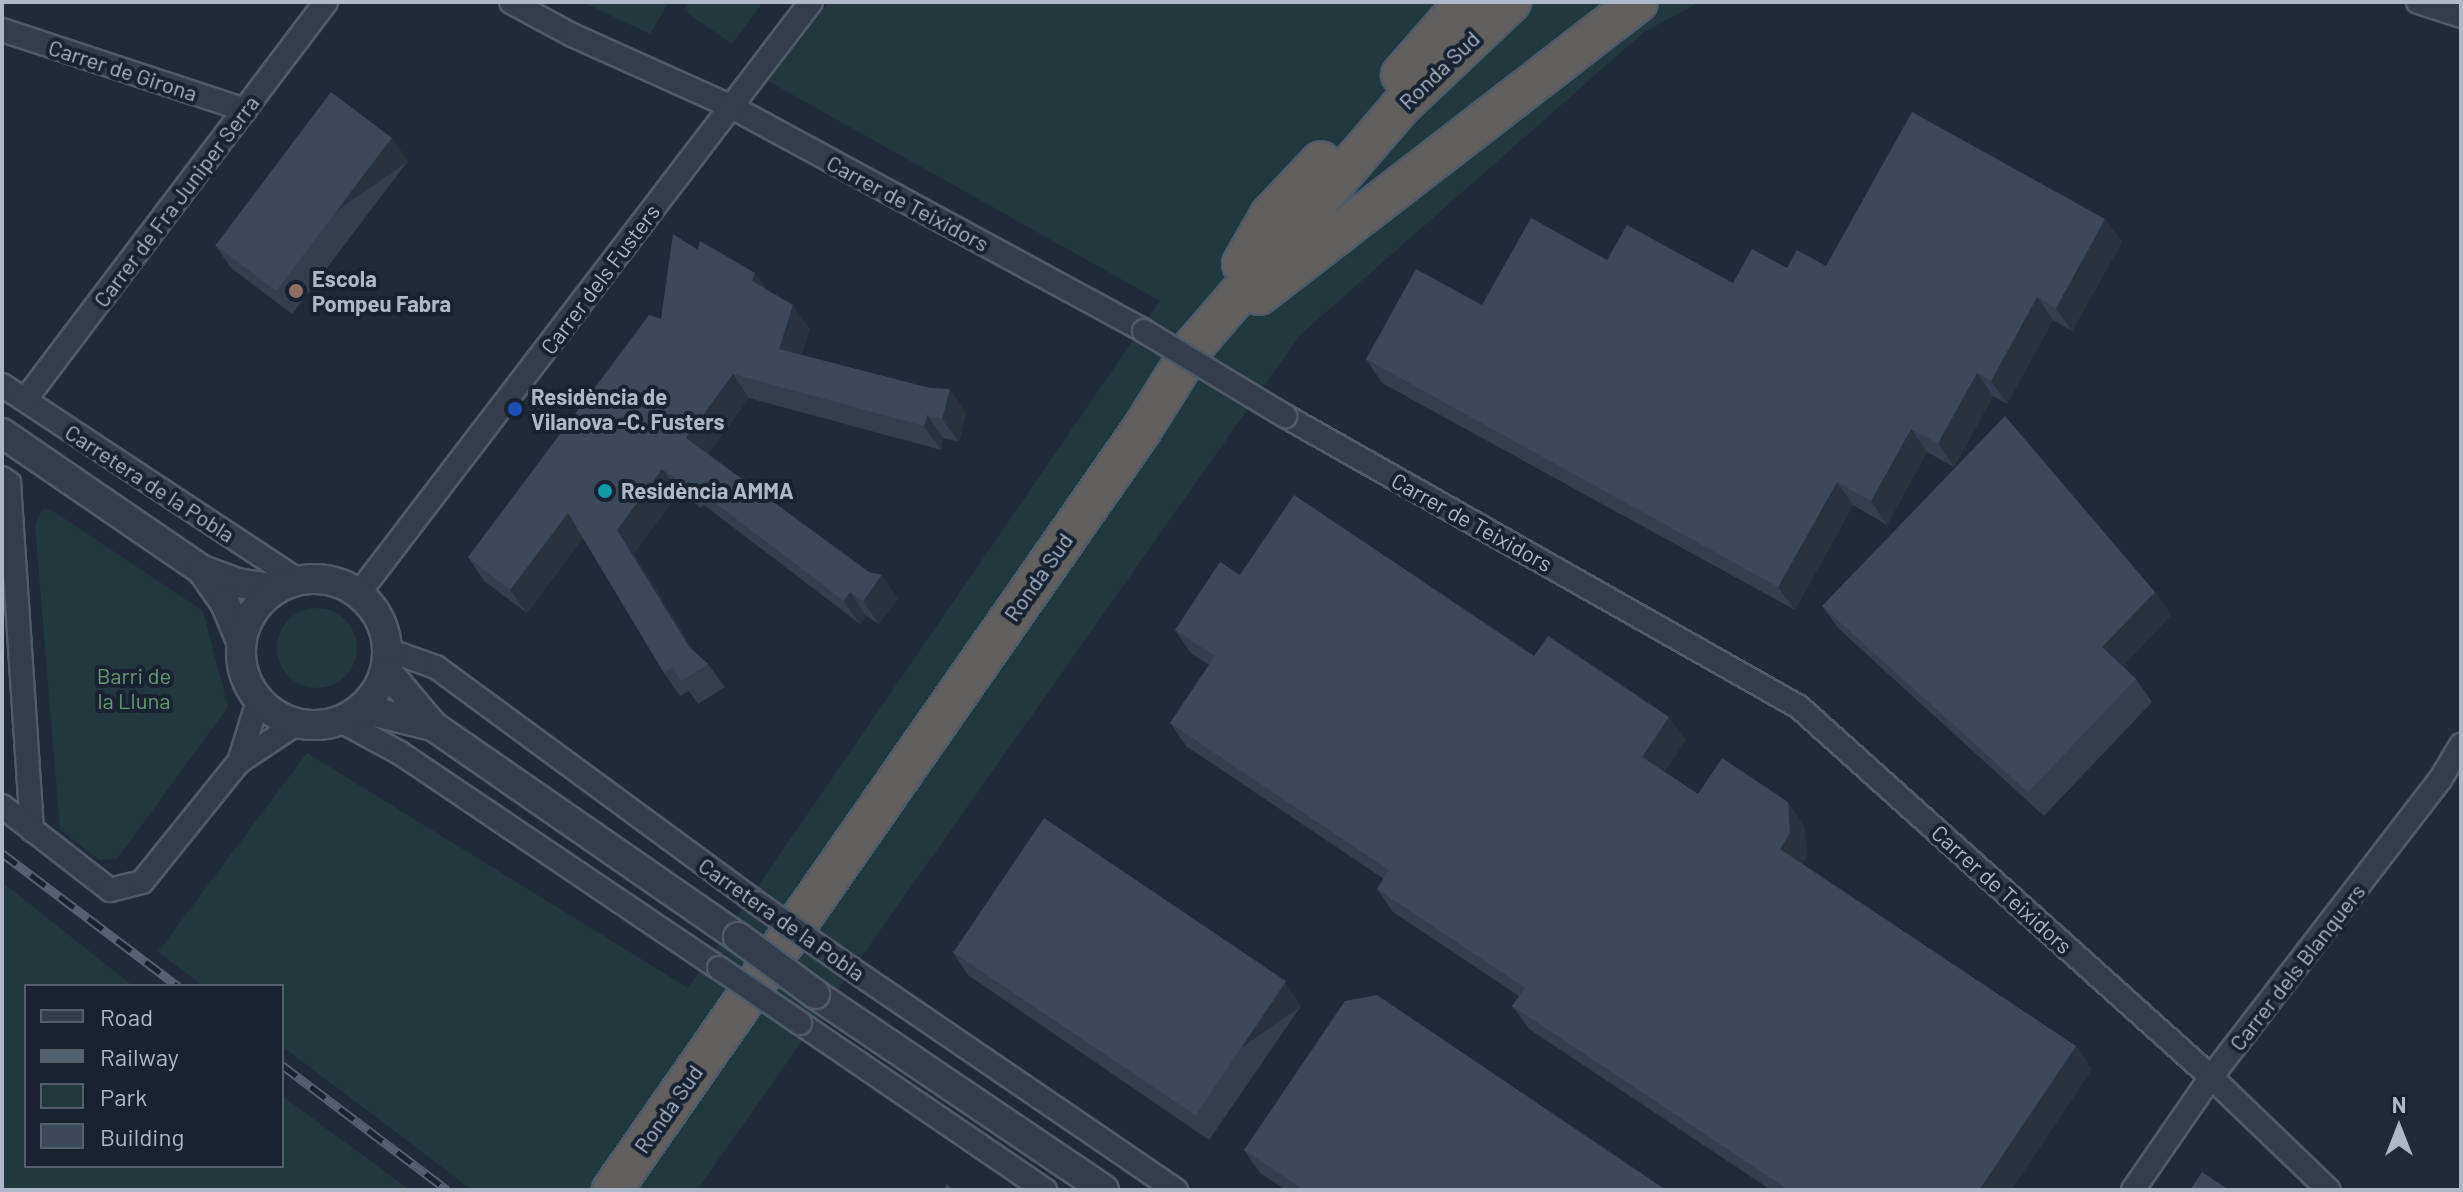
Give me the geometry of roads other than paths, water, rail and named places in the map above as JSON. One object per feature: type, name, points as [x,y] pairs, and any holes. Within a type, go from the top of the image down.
[{"type":"highway","points":[[1194,346],[1270,215],[1465,2]]},
{"type":"highway","name":"Ronda Sud","points":[[612,1190],[1142,429],[1194,346],[1400,107],[1511,2]]},
{"type":"highway","points":[[1194,346],[1638,2]]},
{"type":"street","name":"Carrer de Fra Juniper Serra","points":[[25,400],[326,2]]},
{"type":"street","name":"Carrer de Teixidors","points":[[511,2],[572,35],[732,107],[1144,331],[1285,416],[1799,707],[2211,1077],[2329,1190]]},
{"type":"street","name":"Carrer dels Fusters","points":[[359,593],[811,2]]},
{"type":"street","points":[[2418,2],[2461,16]]},
{"type":"street","name":"Carrer de Girona","points":[[2,30],[245,110]]},
{"type":"street","name":"Carretera de la Pobla","points":[[2,385],[287,585]]},
{"type":"street","name":"Carretera de la Pobla","points":[[2,433],[202,570],[237,583],[287,585]]},
{"type":"street","points":[[2,478],[9,483],[11,660],[32,830]]},
{"type":"street","name":"Carretera de la Pobla","points":[[202,570],[225,603],[241,641]]},
{"type":"street","points":[[319,579],[340,583],[359,593],[374,609],[384,629],[387,660],[377,691],[351,715],[318,726],[296,724],[275,716],[258,701],[247,683],[241,663],[241,641],[247,620],[260,602],[287,585],[319,579]]},
{"type":"street","name":"Carretera de la Pobla","points":[[387,660],[433,726],[738,937],[815,994],[1104,1190]]},
{"type":"street","name":"Carretera de la Pobla","points":[[387,660],[436,667],[757,903],[1176,1190]]},
{"type":"street","points":[[239,762],[258,701]]},
{"type":"street","points":[[351,715],[400,753],[1045,1190]]},
{"type":"street","name":"Carretera de la Pobla","points":[[351,715],[433,726]]},
{"type":"street","points":[[2,806],[110,890],[142,882],[239,762],[296,724]]},
{"type":"street","name":"Carrer dels Blanquers","points":[[2133,1190],[2211,1077],[2440,780],[2461,745]]},
{"type":"railway","points":[[2,853],[175,984]]},
{"type":"railway","points":[[284,1067],[447,1190]]},
{"type":"place","name":"Escola Pompeu Fabra","points":[[296,291]]},
{"type":"place","name":"Residència de Vilanova -C. Fusters","points":[[515,409]]},
{"type":"place","name":"Residència AMMA","points":[[605,491]]},
{"type":"park label","name":"Barri de la Lluna","points":[[134,688]]}]
